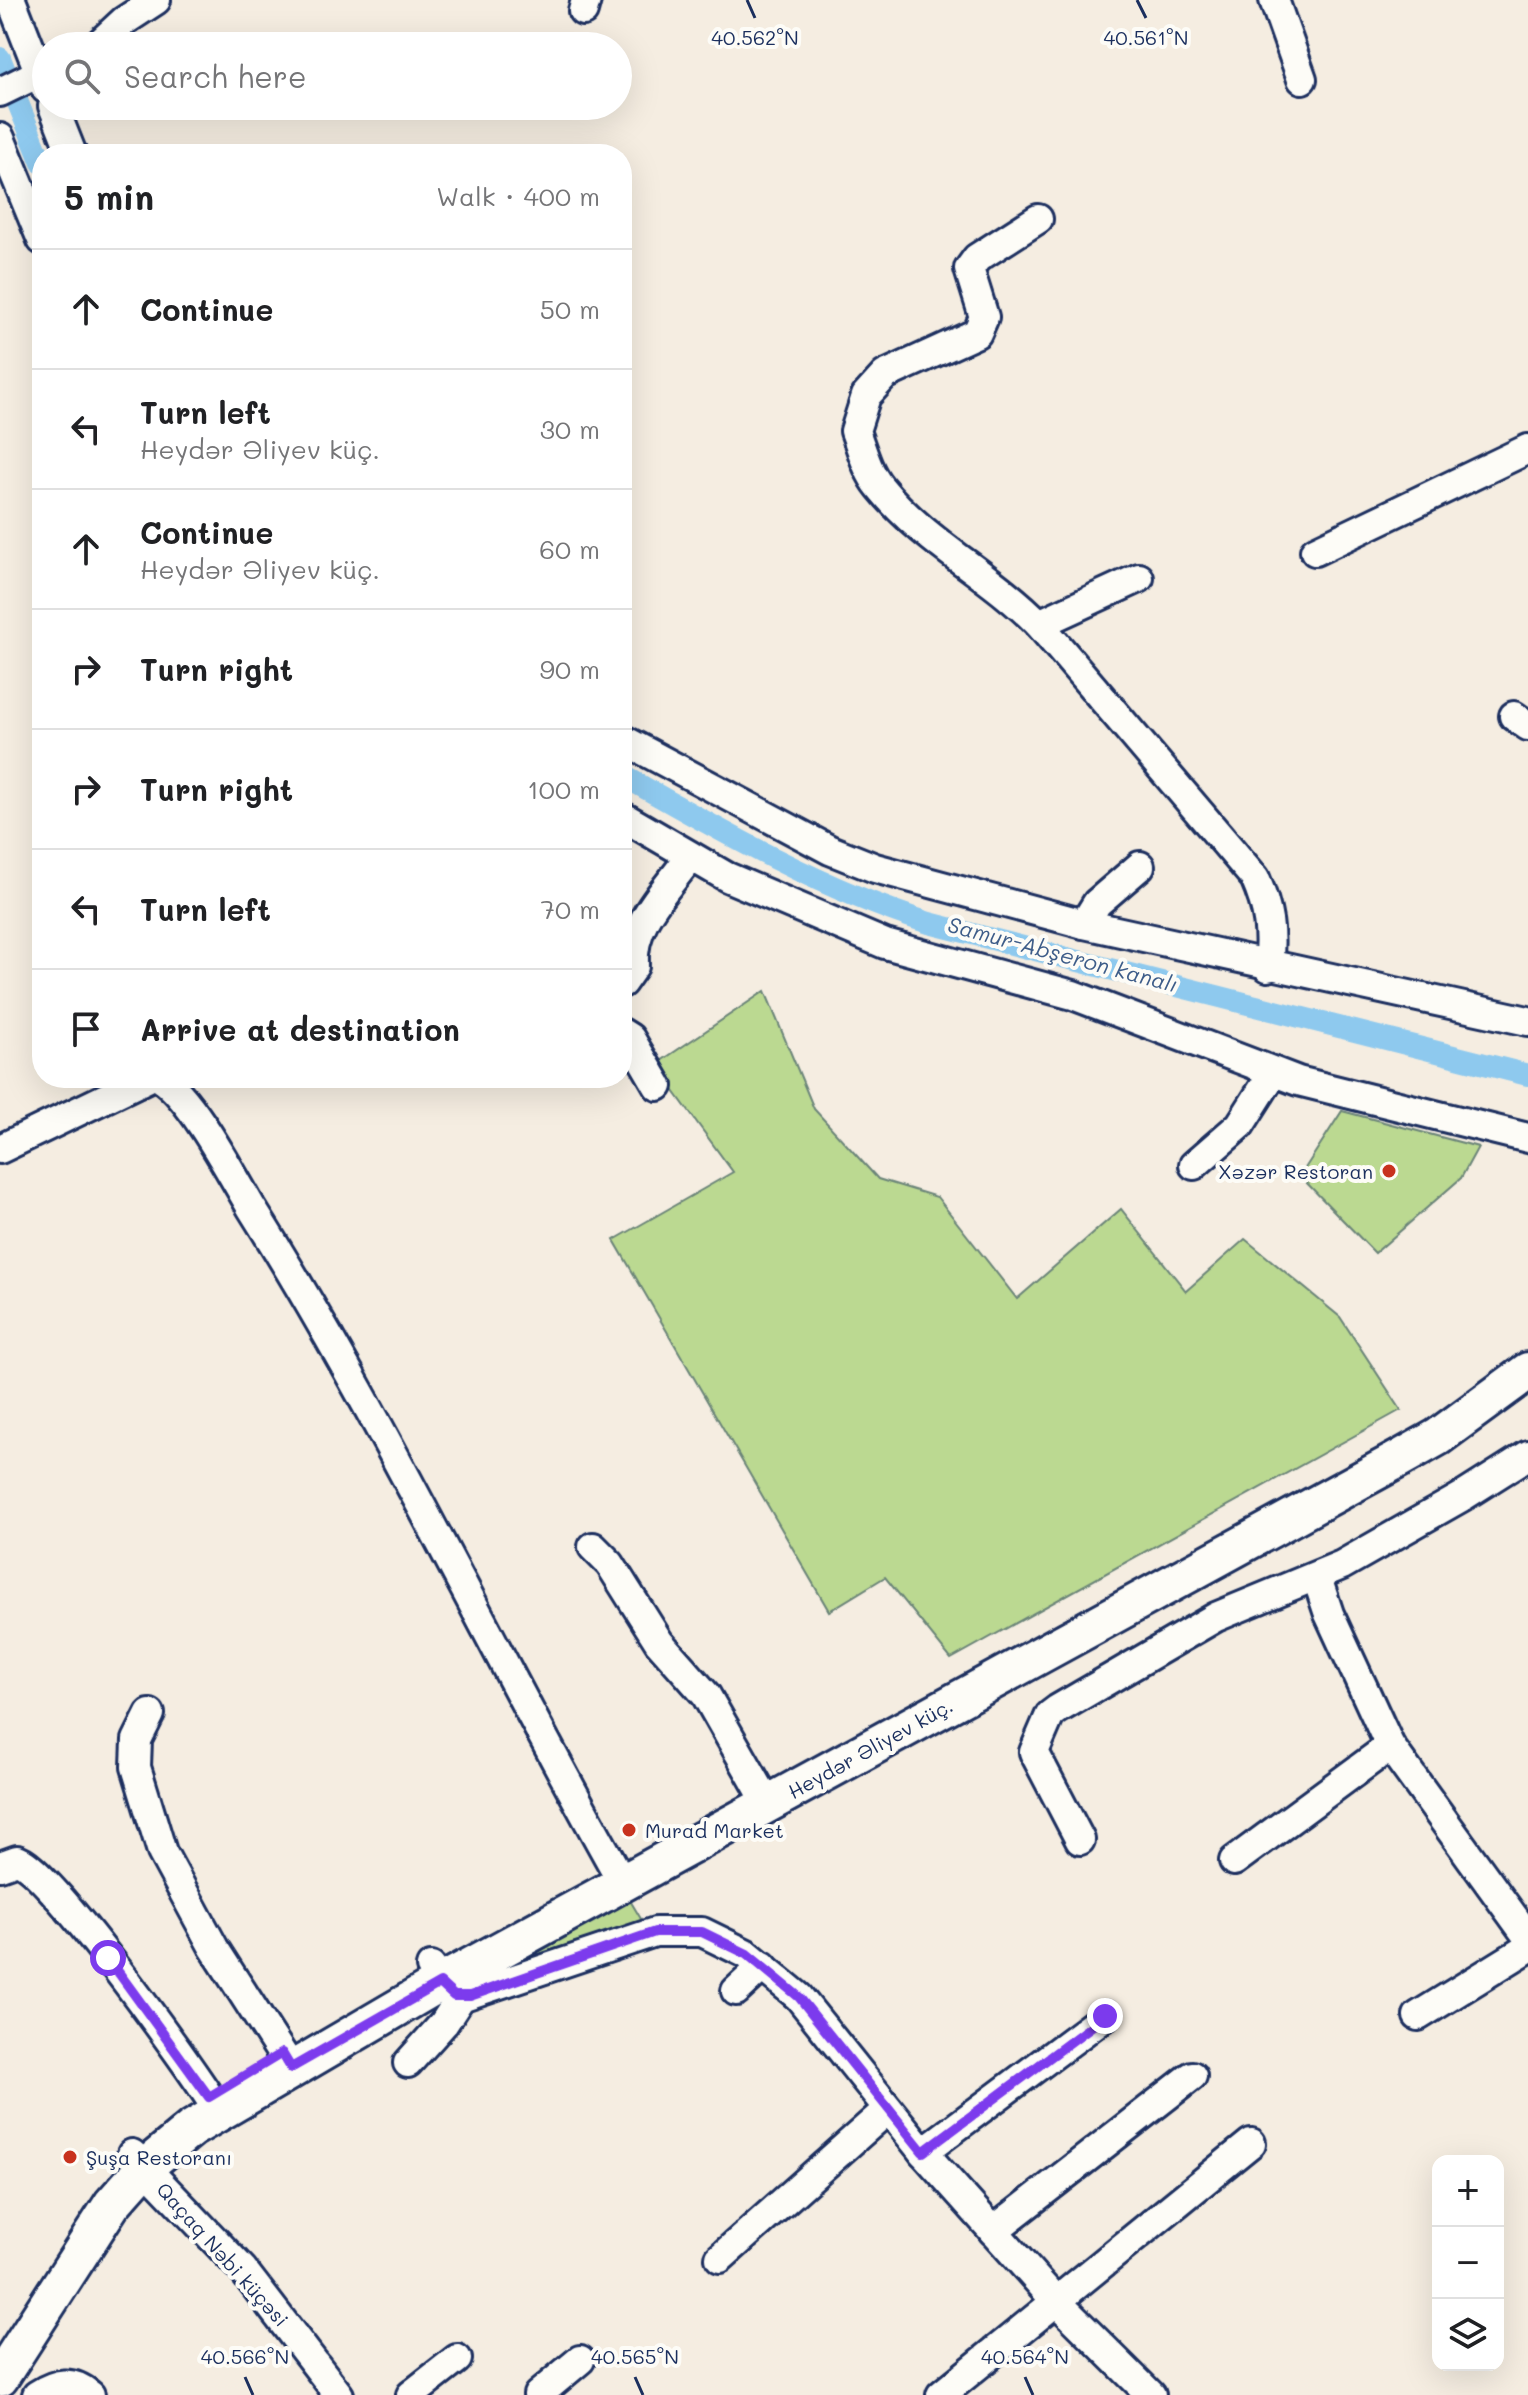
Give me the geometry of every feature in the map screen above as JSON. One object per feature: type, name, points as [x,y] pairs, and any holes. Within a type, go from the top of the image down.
[{"type":"main road","name":"Heydər Əliyev küç.","points":[[0,2340],[75,2222],[209,2097],[444,1983],[759,1788],[1390,1442],[1470,1390],[1528,1345]]},
{"type":"main road","name":"Heydər Əliyev küç.","points":[[619,1875],[1399,1459],[1438,1437],[1528,1371]]},
{"type":"main road","name":"Heydər Əliyev küç.","points":[[0,2378],[138,2161],[191,2129],[286,2061]]},
{"type":"street","points":[[11,0],[32,55]]},
{"type":"street","points":[[112,32],[156,0]]},
{"type":"street","points":[[1274,0],[1302,79]]},
{"type":"street","points":[[0,92],[32,84]]},
{"type":"street","points":[[59,120],[68,144]]},
{"type":"street","points":[[0,138],[32,216]]},
{"type":"street","points":[[1038,219],[977,258],[969,269],[984,317],[977,333],[885,375],[866,396],[855,431],[879,487],[919,526],[1020,604],[1255,878],[1268,907],[1272,935],[1268,967]]},
{"type":"street","points":[[1315,551],[1528,449]]},
{"type":"street","points":[[1039,624],[1139,578]]},
{"type":"street","points":[[632,744],[830,850],[875,868],[1084,924],[1268,967],[1528,1021]]},
{"type":"street","points":[[632,822],[690,857],[784,903],[885,944],[1073,995],[1273,1073],[1528,1138]]},
{"type":"street","points":[[632,969],[632,944],[638,929],[690,857]]},
{"type":"street","points":[[1084,924],[1097,903],[1140,866]]},
{"type":"street","points":[[632,1041],[658,1086]]},
{"type":"street","points":[[1194,1165],[1240,1125],[1273,1073]]},
{"type":"street","points":[[0,1149],[126,1088]]},
{"type":"street","points":[[174,1088],[198,1121],[290,1268],[411,1483],[478,1618],[619,1875]]},
{"type":"street","points":[[1080,1840],[1034,1752],[1050,1715],[1216,1617],[1317,1578],[1465,1495],[1528,1455]]},
{"type":"street","points":[[593,1547],[610,1564],[659,1642],[706,1695],[759,1788]]},
{"type":"street","points":[[1317,1578],[1329,1614],[1390,1746],[1528,1937]]},
{"type":"street","points":[[150,1714],[137,1740],[136,1767],[162,1852],[214,1948],[286,2061]]},
{"type":"street","points":[[1234,1861],[1390,1746]]},
{"type":"street","points":[[0,1866],[17,1860],[32,1867],[92,1936],[209,2097]]},
{"type":"street","points":[[408,2063],[444,2023],[444,1983],[655,1932],[702,1932],[763,1966],[799,1997],[923,2152],[1055,2300],[1151,2395]]},
{"type":"street","points":[[1418,2016],[1528,1948]]},
{"type":"street","points":[[736,1991],[763,1966]]},
{"type":"street","points":[[923,2152],[1105,2016]]},
{"type":"street","points":[[993,2231],[1192,2076]]},
{"type":"street","points":[[720,2258],[888,2109]]},
{"type":"street","points":[[941,2395],[1251,2143]]},
{"type":"street","name":"Qaçaq Nəbi küçəsi","points":[[138,2161],[272,2304],[339,2395]]},
{"type":"street","points":[[411,2395],[457,2359]]},
{"type":"street","points":[[538,2395],[580,2360]]},
{"type":"street","points":[[37,2395],[59,2384],[72,2384],[90,2395]]},
{"type":"green space","points":[[765,991],[814,1109],[878,1179],[937,1197],[1017,1299],[1121,1209],[1186,1291],[1245,1239],[1340,1317],[1401,1410],[951,1659],[885,1577],[829,1611],[614,1240],[733,1172],[655,1065]]},
{"type":"green space","points":[[1342,1111],[1478,1147],[1461,1178],[1375,1253],[1300,1176]]},
{"type":"green space","points":[[625,1892],[644,1924],[464,1992]]},
{"type":"waterway","name":"Samur-Abşeron kanalı","points":[[0,58],[34,144]]},
{"type":"waterway","name":"Samur-Abşeron kanalı","points":[[632,781],[810,876],[929,923],[1528,1075]]},
{"type":"place","name":"Xəzər Restoran","points":[[1389,1171]]},
{"type":"place","name":"Murad Market","points":[[629,1830]]},
{"type":"place","name":"Şuşa Restoranı","points":[[70,2157]]},
{"type":"route","points":[[108,1958],[181,2054],[209,2097],[282,2053],[291,2068],[440,1983],[454,1996],[470,1996],[655,1932],[702,1932],[747,1954],[799,1997],[923,2152],[1105,2016]]}]
